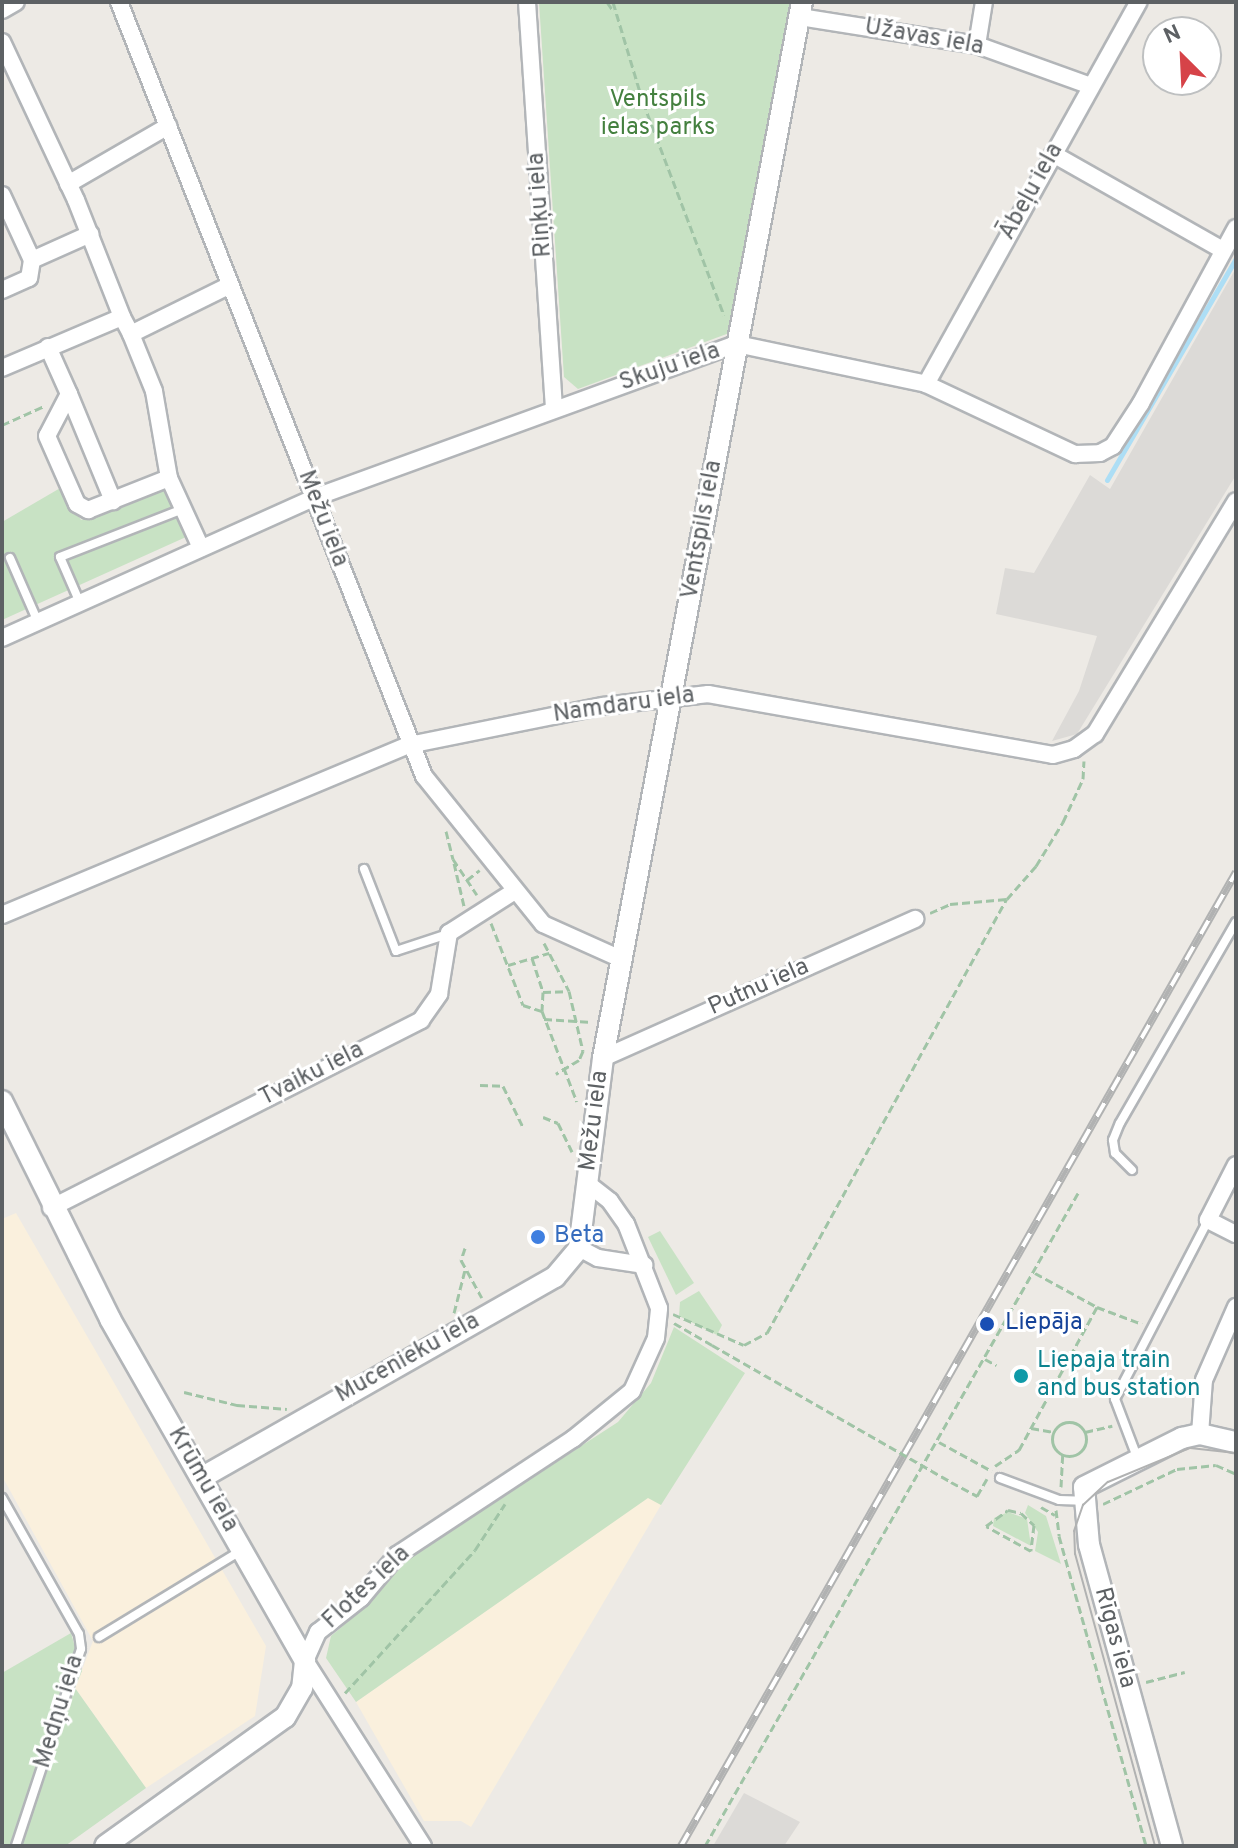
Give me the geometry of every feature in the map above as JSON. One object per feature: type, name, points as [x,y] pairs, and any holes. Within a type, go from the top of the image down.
[{"type":"street","points":[[2,10],[16,2]]},
{"type":"street","name":"Mežu iela","points":[[119,2],[409,745],[442,802],[543,924],[623,960]]},
{"type":"street","name":"Riņķu iela","points":[[527,2],[554,409]]},
{"type":"street","points":[[977,45],[984,2]]},
{"type":"street","name":"Ābeļu iela","points":[[926,384],[1139,2]]},
{"type":"street","name":"Užavas iela","points":[[801,9],[977,45],[1091,86]]},
{"type":"street","name":"Ventspils iela","points":[[603,1058],[801,9]]},
{"type":"street","points":[[2,42],[90,234],[154,391],[169,478],[201,548]]},
{"type":"street","points":[[68,184],[168,126]]},
{"type":"street","points":[[1053,154],[1223,250]]},
{"type":"street","points":[[2,195],[32,260],[29,278],[2,290]]},
{"type":"street","name":"Skuju iela","points":[[2,638],[313,498],[737,344],[926,384],[1075,454],[1100,453],[1113,446],[1141,403],[1236,228]]},
{"type":"street","points":[[32,260],[90,234]]},
{"type":"street","points":[[131,334],[230,285]]},
{"type":"street","points":[[2,368],[122,317]]},
{"type":"street","points":[[48,347],[113,501]]},
{"type":"street","points":[[69,394],[47,436],[77,504],[88,510],[169,478]]},
{"type":"street","points":[[1085,745],[1236,501]]},
{"type":"street","name":"Namdaru iela","points":[[2,915],[409,745],[493,726],[708,694],[1053,755],[1085,745]]},
{"type":"street","points":[[449,933],[515,891]]},
{"type":"street","name":"Putnu iela","points":[[603,1058],[915,919]]},
{"type":"street","name":"Tvaiku iela","points":[[51,1208],[421,1020],[439,994],[449,933]]},
{"type":"street","name":"Mežu iela","points":[[579,1248],[603,1058]]},
{"type":"street","name":"Krūmu iela","points":[[2,1101],[51,1208],[201,1478],[305,1661],[423,1846]]},
{"type":"street","points":[[1236,1165],[1208,1220],[1236,1234]]},
{"type":"street","name":"Mežu iela","points":[[588,1184],[610,1201],[644,1265],[659,1308],[656,1338],[632,1391]]},
{"type":"street","points":[[579,1248],[598,1258],[644,1265]]},
{"type":"street","name":"Mucenieku iela","points":[[201,1478],[555,1277],[579,1248]]},
{"type":"street","points":[[1200,1434],[1204,1380],[1236,1307]]},
{"type":"street","name":"Flotes iela","points":[[105,1846],[285,1717],[302,1688],[305,1661],[318,1632],[361,1598],[397,1555],[573,1439],[632,1391]]},
{"type":"street","points":[[1091,1507],[1084,1487],[1093,1479],[1137,1457],[1200,1434],[1236,1442]]},
{"type":"street","name":"Rīgas iela","points":[[1091,1507],[1089,1545],[1172,1846]]},
{"type":"lane","points":[[80,603],[60,557],[183,509]]},
{"type":"lane","points":[[10,558],[38,622]]},
{"type":"lane","points":[[364,869],[396,951],[449,933]]},
{"type":"lane","points":[[1132,1170],[1115,1153],[1120,1123],[1236,922]]},
{"type":"lane","points":[[1137,1457],[1115,1399],[1208,1220]]},
{"type":"lane","points":[[1000,1478],[1059,1500],[1091,1507]]},
{"type":"lane","name":"Medņu iela","points":[[2,1498],[79,1634],[81,1649],[16,1846]]},
{"type":"lane","points":[[99,1637],[242,1550]]},
{"type":"path","points":[[607,2],[616,16]]},
{"type":"path","points":[[613,2],[676,192],[737,344]]},
{"type":"path","points":[[2,425],[69,394]]},
{"type":"path","points":[[659,1308],[744,1345],[767,1333],[1007,899],[1036,866],[1063,822],[1083,779],[1085,745]]},
{"type":"path","points":[[453,859],[467,922]]},
{"type":"path","points":[[467,880],[485,867]]},
{"type":"path","points":[[915,919],[950,904],[1007,899]]},
{"type":"path","points":[[537,930],[569,991],[578,1022],[579,1060],[556,1074]]},
{"type":"path","points":[[508,965],[549,953]]},
{"type":"path","points":[[532,958],[543,992],[542,1011]]},
{"type":"path","points":[[543,992],[569,991]]},
{"type":"path","points":[[544,1019],[611,1021]]},
{"type":"path","points":[[480,1085],[503,1086],[523,1127]]},
{"type":"path","points":[[543,1117],[558,1123],[578,1165]]},
{"type":"path","points":[[705,1846],[1078,1193]]},
{"type":"path","points":[[465,1248],[461,1260],[484,1302]]},
{"type":"path","points":[[452,1320],[465,1269]]},
{"type":"path","points":[[1034,1272],[1097,1307],[1155,1324]]},
{"type":"path","points":[[939,1441],[992,1471],[1004,1456],[1019,1450],[1097,1307]]},
{"type":"path","points":[[676,1323],[977,1496],[985,1483]]},
{"type":"path","points":[[985,1359],[996,1365]]},
{"type":"path","points":[[184,1392],[237,1405],[297,1409]]},
{"type":"path","points":[[1044,1393],[1049,1395]]},
{"type":"path","points":[[1031,1428],[1054,1432],[1069,1422],[1085,1432],[1115,1426]]},
{"type":"path","points":[[1054,1432],[1054,1445],[1069,1456],[1081,1451],[1085,1432]]},
{"type":"path","points":[[1091,1507],[1176,1468],[1216,1465],[1236,1474]]},
{"type":"path","points":[[334,1708],[362,1669],[475,1550],[509,1497]]},
{"type":"path","points":[[1021,1513],[1026,1504]]},
{"type":"path","points":[[1001,1512],[1021,1513],[1034,1525],[1031,1551],[986,1526],[1001,1512]]},
{"type":"path","points":[[1067,1563],[1146,1846]]},
{"type":"path","points":[[1138,1684],[1185,1672]]},
{"type":"shaded area","points":[[1236,268],[1236,475],[1077,734],[1052,741],[1079,691],[1097,636],[996,614],[1005,568],[1034,573],[1090,475],[1110,489]]},
{"type":"shaded area","points":[[16,1213],[266,1646],[255,1716],[146,1788],[75,1688],[93,1641],[2,1476],[2,1219]]},
{"type":"shaded area","points":[[648,1497],[661,1505],[471,1827],[461,1821],[424,1821],[356,1702]]},
{"type":"shaded area","points":[[744,1793],[800,1822],[784,1846],[713,1846]]},
{"type":"green space","name":"Ventspils ielas parks","points":[[539,2],[793,2],[732,332],[578,389],[564,377]]},
{"type":"green space","points":[[62,487],[81,520],[163,489],[186,537],[2,620],[2,522]]},
{"type":"green space","points":[[660,1231],[694,1283],[676,1295],[648,1237]]},
{"type":"green space","points":[[699,1291],[722,1325],[717,1335],[679,1316],[680,1302]]},
{"type":"green space","points":[[674,1327],[745,1373],[661,1505],[648,1498],[356,1702],[326,1658],[331,1636],[369,1604],[409,1558],[618,1422],[651,1383]]},
{"type":"green space","points":[[1028,1505],[1046,1516],[1061,1564],[1035,1551],[1038,1532],[1025,1513]]},
{"type":"green space","points":[[1008,1512],[1027,1519],[1031,1546],[993,1526],[994,1518]]},
{"type":"green space","points":[[71,1633],[82,1671],[75,1688],[146,1788],[65,1846],[2,1846],[2,1673]]},
{"type":"waterway","points":[[1107,480],[1236,258]]},
{"type":"tram line","points":[[1155,1846],[1075,1554],[1074,1531],[1083,1505],[1108,1482],[1190,1448],[1236,1453]]},
{"type":"railway","points":[[681,1846],[1236,872]]},
{"type":"place","name":"Beta","points":[[538,1237]]},
{"type":"place","name":"Liepāja","points":[[987,1324]]},
{"type":"place","name":"Liepaja train and bus station","points":[[1021,1376]]}]
